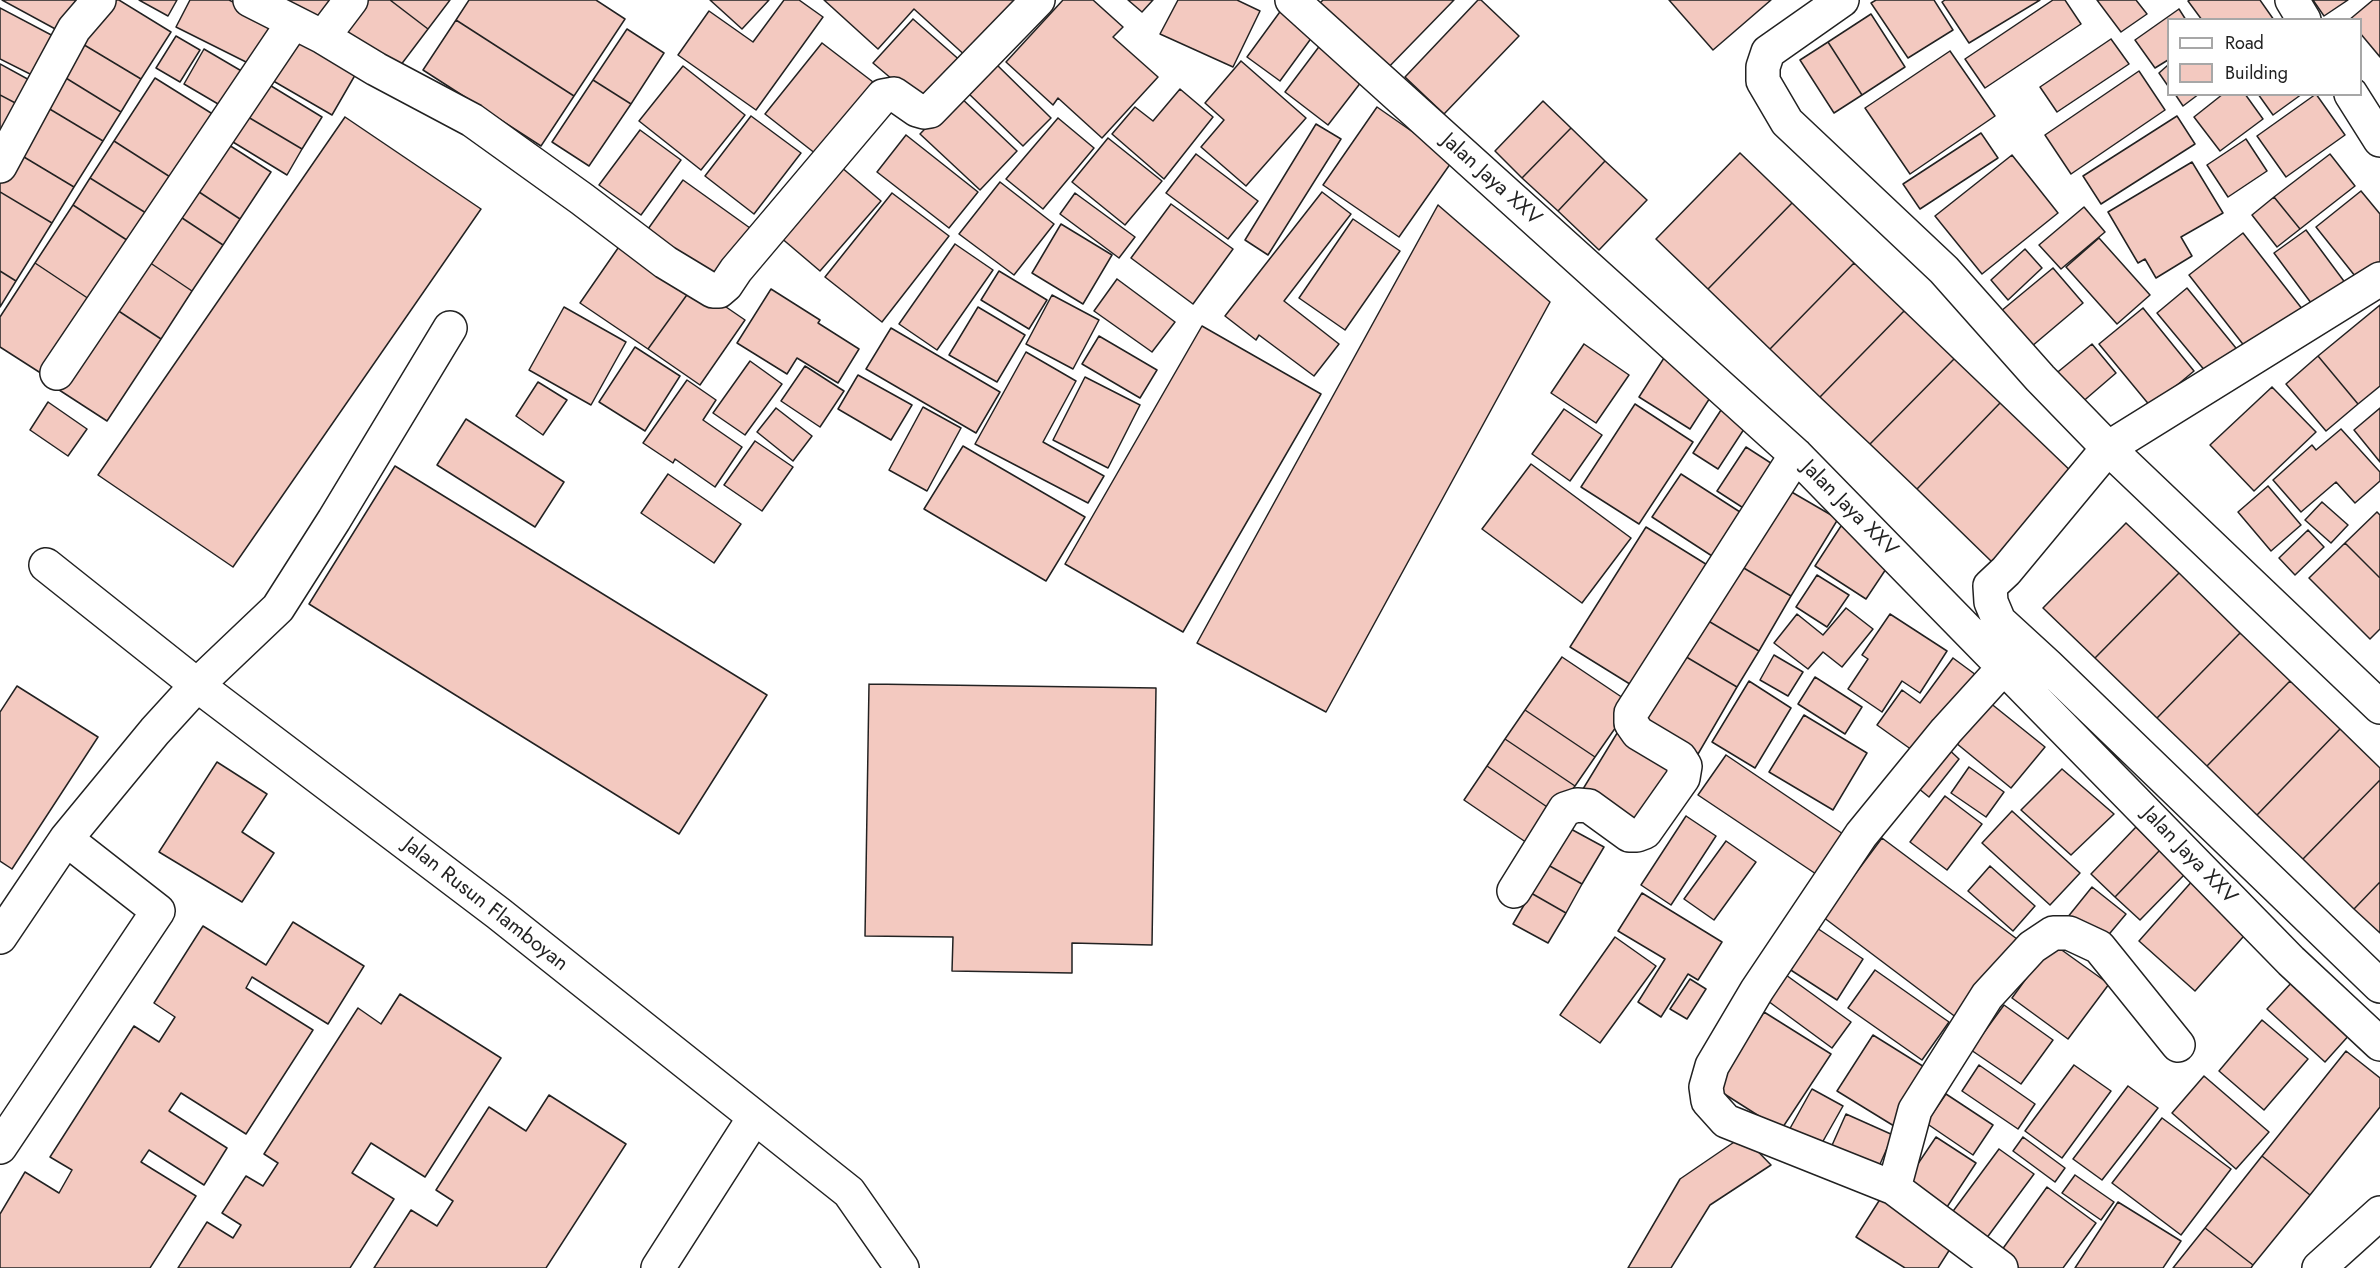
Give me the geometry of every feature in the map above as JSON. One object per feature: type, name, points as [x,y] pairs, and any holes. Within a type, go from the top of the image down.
[{"type":"street","points":[[0,166],[74,29],[99,0]]},
{"type":"street","points":[[250,0],[323,37],[376,69],[472,120],[665,262],[713,291],[719,291],[726,285],[736,270],[883,96],[894,94],[918,110],[930,111],[1038,0]]},
{"type":"street","points":[[323,37],[351,0]]},
{"type":"street","name":"Jalan Jaya XXV","points":[[1292,0],[1796,455],[2005,666],[2291,961],[2380,1044]]},
{"type":"street","points":[[1842,0],[1768,52],[1763,66],[1763,81],[1786,122],[1944,270],[2040,378],[2108,448],[2380,707]]},
{"type":"street","points":[[2292,0],[2303,18]]},
{"type":"street","points":[[57,372],[293,23]]},
{"type":"street","points":[[2352,96],[2380,141]]},
{"type":"street","points":[[2380,279],[2108,448],[2006,571],[1990,586],[1991,602],[1999,621],[2380,986]]},
{"type":"street","points":[[0,937],[66,839],[155,731],[197,685],[278,608],[450,328]]},
{"type":"street","points":[[1514,891],[1565,809],[1577,805],[1589,806],[1629,835],[1637,835],[1645,832],[1683,778],[1684,766],[1680,758],[1638,734],[1631,723],[1631,713],[1796,455]]},
{"type":"street","name":"Jalan Rusun Flamboyan","points":[[46,565],[197,685],[498,913],[849,1192],[902,1268]]},
{"type":"street","points":[[2001,1268],[1894,1188],[1726,1121],[1708,1101],[1706,1087],[1712,1066],[1757,990],[1861,835],[1946,731],[2005,666]]},
{"type":"street","points":[[0,1147],[158,911],[66,839]]},
{"type":"street","points":[[1894,1188],[1915,1110],[1987,996],[2032,947],[2053,933],[2069,933],[2099,947],[2178,1045]]},
{"type":"street","points":[[658,1268],[754,1118]]},
{"type":"street","points":[[2319,1268],[2380,1213]]},
{"type":"building","points":[[2,0],[76,0],[59,31]]},
{"type":"building","points":[[108,0],[119,0],[171,32],[141,79],[81,43]]},
{"type":"building","points":[[139,0],[177,0],[168,16]]},
{"type":"building","points":[[190,0],[229,0],[280,25],[258,68],[176,27]]},
{"type":"building","points":[[276,0],[336,0],[328,20]]},
{"type":"building","points":[[365,0],[390,0],[428,29],[394,74],[339,34]]},
{"type":"building","points":[[390,0],[450,0],[428,29]]},
{"type":"building","points":[[469,0],[596,0],[625,19],[574,96],[456,20]]},
{"type":"building","points":[[710,0],[769,0],[742,29]]},
{"type":"building","points":[[784,0],[799,0],[823,17],[756,110],[678,55],[709,11],[753,42]]},
{"type":"building","points":[[824,0],[1021,0],[968,58],[914,9],[878,49]]},
{"type":"building","points":[[1063,0],[1093,0],[1123,27],[1113,37],[1158,77],[1102,138],[1058,98],[1053,105],[1006,62]]},
{"type":"building","points":[[1128,0],[1153,0],[1142,12]]},
{"type":"building","points":[[1178,0],[1237,0],[1260,11],[1233,67],[1160,34]]},
{"type":"building","points":[[1323,0],[1454,0],[1381,75],[1314,9]]},
{"type":"building","points":[[1478,0],[1481,0],[1519,36],[1444,114],[1405,77]]},
{"type":"building","points":[[1669,0],[1771,0],[1713,50]]},
{"type":"building","points":[[1876,0],[1934,0],[1953,30],[1908,58],[1871,3]]},
{"type":"building","points":[[1945,0],[2040,0],[1969,43],[1942,2]]},
{"type":"building","points":[[2053,0],[2065,0],[2081,24],[1985,88],[1965,59]]},
{"type":"building","points":[[2097,0],[2136,0],[2147,14],[2121,32]]},
{"type":"building","points":[[2260,0],[2273,18],[2201,18],[2188,1]]},
{"type":"building","points":[[2313,0],[2348,0],[2324,16]]},
{"type":"building","points":[[2373,0],[2380,0],[2380,57],[2362,35],[2362,18],[2351,18]]},
{"type":"building","points":[[0,8],[57,38],[36,77],[0,59]]},
{"type":"building","points":[[1282,9],[1315,33],[1280,81],[1247,57]]},
{"type":"building","points":[[2179,9],[2185,18],[2167,18],[2167,61],[2155,68],[2135,40]]},
{"type":"building","points":[[1871,14],[1905,67],[1862,95],[1828,42]]},
{"type":"building","points":[[913,19],[963,63],[925,107],[873,63]]},
{"type":"building","points":[[456,20],[574,96],[541,146],[423,70]]},
{"type":"building","points":[[627,29],[664,53],[631,104],[593,80]]},
{"type":"building","points":[[290,30],[358,70],[332,115],[263,75]]},
{"type":"building","points":[[176,36],[200,50],[180,82],[156,68]]},
{"type":"building","points":[[2111,39],[2129,64],[2057,112],[2040,87]]},
{"type":"building","points":[[1828,42],[1862,95],[1834,113],[1800,60]]},
{"type":"building","points":[[81,43],[141,79],[121,112],[61,75]]},
{"type":"building","points":[[822,43],[873,82],[816,154],[765,114]]},
{"type":"building","points":[[1321,44],[1365,77],[1328,125],[1285,92]]},
{"type":"building","points":[[204,49],[250,76],[230,111],[184,84]]},
{"type":"building","points":[[1950,51],[1995,116],[1910,174],[1865,108]]},
{"type":"building","points":[[1241,61],[1306,118],[1246,186],[1201,147],[1224,120],[1205,103]]},
{"type":"building","points":[[995,63],[1051,118],[1023,146],[967,92]]},
{"type":"building","points":[[0,64],[33,82],[21,106],[0,95]]},
{"type":"building","points":[[683,66],[745,115],[701,170],[639,121]]},
{"type":"building","points":[[2167,66],[2167,85],[2159,73]]},
{"type":"building","points":[[2139,71],[2165,110],[2071,174],[2045,135]]},
{"type":"building","points":[[61,75],[121,112],[103,141],[43,105]]},
{"type":"building","points":[[155,78],[219,118],[178,182],[114,141]]},
{"type":"building","points":[[593,80],[631,104],[589,166],[552,142]]},
{"type":"building","points":[[263,81],[322,117],[302,149],[243,114]]},
{"type":"building","points":[[1180,89],[1213,117],[1164,179],[1112,134],[1135,107],[1153,121]]},
{"type":"building","points":[[0,95],[21,106],[0,143]]},
{"type":"building","points":[[958,95],[1017,151],[980,190],[920,134]]},
{"type":"building","points":[[2176,96],[2196,96],[2183,106]]},
{"type":"building","points":[[2220,96],[2246,96],[2263,119],[2220,151],[2194,117]]},
{"type":"building","points":[[2259,96],[2299,96],[2273,115]]},
{"type":"building","points":[[2313,96],[2317,96],[2345,135],[2286,177],[2257,136]]},
{"type":"building","points":[[1543,101],[1571,128],[1522,178],[1495,151]]},
{"type":"building","points":[[43,105],[103,141],[74,187],[14,151]]},
{"type":"building","points":[[1377,107],[1453,160],[1399,237],[1323,185]]},
{"type":"building","points":[[243,114],[302,149],[287,175],[228,139]]},
{"type":"building","points":[[751,116],[801,153],[754,214],[705,176]]},
{"type":"building","points":[[2177,116],[2195,144],[2101,204],[2083,176]]},
{"type":"building","points":[[345,117],[481,209],[233,567],[98,475]]},
{"type":"building","points":[[1058,118],[1094,148],[1043,209],[1006,179]]},
{"type":"building","points":[[1316,124],[1341,139],[1268,255],[1245,240]]},
{"type":"building","points":[[1571,128],[1605,161],[1558,211],[1522,178]]},
{"type":"building","points":[[640,130],[681,160],[641,215],[599,185]]},
{"type":"building","points":[[1981,133],[1998,158],[1920,209],[1903,184]]},
{"type":"building","points":[[906,135],[978,192],[949,228],[877,172]]},
{"type":"building","points":[[218,138],[271,172],[240,219],[187,184]]},
{"type":"building","points":[[1108,138],[1162,181],[1125,225],[1072,182]]},
{"type":"building","points":[[2246,139],[2267,171],[2228,197],[2207,165]]},
{"type":"building","points":[[114,141],[178,182],[154,218],[90,178]]},
{"type":"building","points":[[14,151],[74,187],[52,223],[0,192],[0,174]]},
{"type":"building","points":[[1740,153],[1792,203],[1708,289],[1656,239]]},
{"type":"building","points":[[1196,154],[1258,201],[1228,239],[1166,193]]},
{"type":"building","points":[[2330,154],[2355,186],[2300,229],[2274,197]]},
{"type":"building","points":[[2012,155],[2058,213],[1982,274],[1935,216]]},
{"type":"building","points":[[834,161],[881,201],[820,271],[773,231]]},
{"type":"building","points":[[1605,161],[1647,200],[1599,250],[1558,211]]},
{"type":"building","points":[[2192,162],[2223,213],[2181,237],[2192,256],[2156,278],[2145,259],[2138,263],[2108,212]]},
{"type":"building","points":[[90,178],[154,218],[136,246],[73,205]]},
{"type":"building","points":[[683,180],[750,228],[714,277],[648,229]]},
{"type":"building","points":[[1000,182],[1054,224],[1014,275],[959,234]]},
{"type":"building","points":[[187,184],[240,219],[223,245],[170,210]]},
{"type":"building","points":[[2361,191],[2380,214],[2380,273],[2363,286],[2316,227]]},
{"type":"building","points":[[0,192],[52,223],[16,281],[0,271]]},
{"type":"building","points":[[1322,192],[1351,214],[1284,301],[1339,344],[1314,376],[1259,335],[1256,340],[1225,316]]},
{"type":"building","points":[[892,193],[949,236],[882,322],[825,277]]},
{"type":"building","points":[[1075,193],[1135,237],[1119,258],[1060,214]]},
{"type":"building","points":[[2274,197],[2300,229],[2277,247],[2252,215]]},
{"type":"building","points":[[1792,203],[1854,263],[1770,349],[1708,289]]},
{"type":"building","points":[[1171,204],[1233,249],[1193,304],[1131,258]]},
{"type":"building","points":[[73,205],[136,246],[98,305],[35,263]]},
{"type":"building","points":[[1438,205],[1550,302],[1326,712],[1197,643]]},
{"type":"building","points":[[2084,207],[2105,232],[2061,269],[2039,245]]},
{"type":"building","points":[[170,210],[223,245],[192,291],[140,256]]},
{"type":"building","points":[[1353,219],[1400,251],[1345,330],[1299,298]]},
{"type":"building","points":[[1061,224],[1112,255],[1083,304],[1032,273]]},
{"type":"building","points":[[2306,230],[2352,292],[2320,315],[2274,253]]},
{"type":"building","points":[[2243,233],[2303,310],[2249,352],[2189,275]]},
{"type":"building","points":[[625,238],[694,285],[648,349],[580,303]]},
{"type":"building","points":[[2099,238],[2150,295],[2117,324],[2066,267]]},
{"type":"building","points":[[955,244],[993,270],[937,350],[899,324]]},
{"type":"building","points":[[2025,249],[2042,268],[2008,300],[1991,280]]},
{"type":"building","points":[[140,256],[192,291],[161,339],[108,304]]},
{"type":"building","points":[[35,263],[98,305],[50,379],[0,347],[0,317]]},
{"type":"building","points":[[1854,263],[1904,311],[1820,397],[1770,349]]},
{"type":"building","points":[[2053,268],[2083,303],[2025,352],[1995,316]]},
{"type":"building","points":[[0,271],[16,281],[0,307]]},
{"type":"building","points":[[999,271],[1047,300],[1029,329],[981,300]]},
{"type":"building","points":[[1117,279],[1175,322],[1152,352],[1094,311]]},
{"type":"building","points":[[694,285],[745,320],[700,385],[648,349]]},
{"type":"building","points":[[2187,288],[2240,353],[2211,378],[2157,313]]},
{"type":"building","points":[[771,289],[820,320],[818,323],[859,349],[838,383],[797,358],[787,374],[737,343]]},
{"type":"building","points":[[1052,295],[1099,320],[1073,369],[1026,344]]},
{"type":"building","points":[[108,304],[161,339],[107,421],[53,386]]},
{"type":"building","points":[[2380,305],[2380,386],[2358,404],[2318,356]]},
{"type":"building","points":[[564,307],[626,342],[591,405],[529,370]]},
{"type":"building","points":[[978,307],[1025,335],[997,382],[949,355]]},
{"type":"building","points":[[2143,308],[2194,371],[2151,407],[2099,344]]},
{"type":"building","points":[[1904,311],[1954,359],[1870,444],[1820,397]]},
{"type":"building","points":[[1202,326],[1321,394],[1183,632],[1065,564]]},
{"type":"building","points":[[891,328],[1000,392],[976,433],[866,369]]},
{"type":"building","points":[[1099,336],[1157,370],[1140,398],[1082,364]]},
{"type":"building","points":[[1584,344],[1629,375],[1596,423],[1551,393]]},
{"type":"building","points":[[2092,344],[2116,373],[2080,404],[2048,380]]},
{"type":"building","points":[[635,347],[680,376],[645,431],[599,402]]},
{"type":"building","points":[[1026,352],[1076,381],[1043,442],[1104,476],[1088,503],[975,444]]},
{"type":"building","points":[[2318,356],[2358,404],[2326,431],[2286,384]]},
{"type":"building","points":[[1664,358],[1715,390],[1690,429],[1639,397]]},
{"type":"building","points":[[1954,359],[2000,403],[1917,489],[1870,444]]},
{"type":"building","points":[[750,361],[782,384],[745,435],[713,413]]},
{"type":"building","points":[[805,366],[844,391],[820,427],[781,401]]},
{"type":"building","points":[[858,375],[912,405],[891,440],[838,409]]},
{"type":"building","points":[[1085,377],[1140,405],[1108,468],[1053,440]]},
{"type":"building","points":[[687,380],[716,400],[703,420],[742,447],[715,487],[675,459],[673,463],[643,443]]},
{"type":"building","points":[[538,382],[567,400],[543,435],[516,416]]},
{"type":"building","points":[[2272,387],[2316,432],[2254,491],[2210,445]]},
{"type":"building","points":[[48,402],[87,429],[68,456],[30,430]]},
{"type":"building","points":[[2000,403],[2076,476],[1992,562],[1917,489]]},
{"type":"building","points":[[1635,404],[1693,442],[1639,524],[1581,487]]},
{"type":"building","points":[[923,407],[961,428],[927,491],[889,470]]},
{"type":"building","points":[[1723,407],[1748,423],[1718,469],[1693,453]]},
{"type":"building","points":[[776,408],[812,436],[793,461],[757,432]]},
{"type":"building","points":[[2380,408],[2380,462],[2354,430]]},
{"type":"building","points":[[1564,409],[1602,435],[1570,481],[1532,454]]},
{"type":"building","points":[[466,419],[564,482],[535,527],[437,465]]},
{"type":"building","points":[[2341,429],[2380,472],[2380,481],[2355,503],[2336,482],[2301,512],[2273,480],[2312,445],[2316,450]]},
{"type":"building","points":[[755,441],[793,467],[762,511],[724,485]]},
{"type":"building","points":[[963,446],[1085,517],[1046,581],[924,509]]},
{"type":"building","points":[[1746,447],[1777,467],[1748,511],[1717,491]]},
{"type":"building","points":[[1531,464],[1631,538],[1582,603],[1482,529]]},
{"type":"building","points":[[395,466],[767,695],[679,834],[309,604]]},
{"type":"building","points":[[668,474],[741,524],[714,563],[641,513]]},
{"type":"building","points":[[1681,474],[1740,512],[1712,556],[1652,517]]},
{"type":"building","points":[[2268,486],[2301,525],[2271,551],[2238,512]]},
{"type":"building","points":[[1783,487],[1838,519],[1791,596],[1737,564]]},
{"type":"building","points":[[2322,502],[2348,525],[2331,543],[2305,520]]},
{"type":"building","points":[[2377,512],[2380,515],[2380,578],[2345,543]]},
{"type":"building","points":[[2126,523],[2179,573],[2095,658],[2043,608]]},
{"type":"building","points":[[1841,526],[1892,560],[1866,599],[1815,566]]},
{"type":"building","points":[[1646,527],[1709,566],[1633,686],[1570,647]]},
{"type":"building","points":[[2308,530],[2324,547],[2295,575],[2279,558]]},
{"type":"building","points":[[2345,543],[2380,578],[2380,629],[2370,639],[2309,578]]},
{"type":"building","points":[[1737,564],[1791,596],[1759,651],[1705,619]]},
{"type":"building","points":[[2179,573],[2240,633],[2157,718],[2095,658]]},
{"type":"building","points":[[1817,575],[1849,595],[1827,627],[1796,607]]},
{"type":"building","points":[[1846,608],[1873,629],[1842,667],[1823,652],[1808,669],[1774,643],[1797,614],[1823,635]]},
{"type":"building","points":[[1890,614],[1947,651],[1920,693],[1902,681],[1882,712],[1848,689],[1868,659],[1862,655]]},
{"type":"building","points":[[1705,619],[1759,651],[1737,687],[1683,655]]},
{"type":"building","points":[[2240,633],[2290,681],[2207,766],[2157,718]]},
{"type":"building","points":[[1683,655],[1737,687],[1698,754],[1644,722]]},
{"type":"building","points":[[1774,655],[1803,672],[1788,696],[1760,680]]},
{"type":"building","points":[[1562,657],[1632,704],[1595,757],[1525,710]]},
{"type":"building","points":[[1953,658],[1976,675],[1919,755],[1877,725],[1902,690],[1920,703]]},
{"type":"building","points":[[1815,677],[1862,707],[1845,734],[1798,704]]},
{"type":"building","points":[[1749,681],[1791,708],[1755,768],[1712,742]]},
{"type":"building","points":[[2290,681],[2340,729],[2257,815],[2207,766]]},
{"type":"building","points":[[869,684],[1156,688],[1152,945],[1072,943],[1072,973],[952,971],[953,937],[865,936]]},
{"type":"building","points":[[17,686],[98,737],[12,869],[0,861],[0,712]]},
{"type":"building","points":[[1989,702],[2045,747],[2011,788],[1956,743]]},
{"type":"building","points":[[1525,710],[1595,757],[1575,786],[1505,739]]},
{"type":"building","points":[[1804,715],[1867,753],[1833,810],[1769,772]]},
{"type":"building","points":[[2340,729],[2380,768],[2380,780],[2303,859],[2257,815]]},
{"type":"building","points":[[1619,730],[1675,763],[1639,823],[1583,789]]},
{"type":"building","points":[[1505,739],[1575,786],[1556,813],[1487,766]]},
{"type":"building","points":[[1944,745],[1959,759],[1929,797],[1913,784]]},
{"type":"building","points":[[1726,755],[1846,836],[1819,876],[1698,795]]},
{"type":"building","points":[[217,762],[267,794],[242,832],[274,853],[242,902],[159,852]]},
{"type":"building","points":[[1487,766],[1556,813],[1533,847],[1464,800]]},
{"type":"building","points":[[1969,767],[2004,792],[1986,817],[1951,793]]},
{"type":"building","points":[[2062,769],[2114,814],[2071,855],[2021,810]]},
{"type":"building","points":[[2380,780],[2380,882],[2354,909],[2303,859]]},
{"type":"building","points":[[1945,796],[1982,824],[1947,870],[1910,842]]},
{"type":"building","points":[[2012,811],[2080,873],[2050,905],[1982,843]]},
{"type":"building","points":[[1686,816],[1716,836],[1671,905],[1641,885]]},
{"type":"building","points":[[2136,827],[2160,850],[2115,897],[2091,874]]},
{"type":"building","points":[[1569,828],[1604,847],[1582,884],[1548,865]]},
{"type":"building","points":[[1882,838],[2017,939],[1957,1018],[1823,917]]},
{"type":"building","points":[[1726,841],[1756,862],[1714,920],[1684,899]]},
{"type":"building","points":[[2160,850],[2185,874],[2140,920],[2115,897]]},
{"type":"building","points":[[1548,865],[1582,884],[1566,913],[1531,893]]},
{"type":"building","points":[[1990,866],[2035,906],[2013,931],[1968,891]]},
{"type":"building","points":[[2194,879],[2251,928],[2195,991],[2139,941]]},
{"type":"building","points":[[2380,882],[2380,933],[2354,909]]},
{"type":"building","points":[[2092,887],[2126,914],[2100,945],[2067,918]]},
{"type":"building","points":[[1531,893],[1566,913],[1548,943],[1513,924]]},
{"type":"building","points":[[1642,893],[1722,942],[1698,980],[1688,974],[1661,1017],[1638,1002],[1665,959],[1618,931]]},
{"type":"building","points":[[293,922],[364,966],[328,1024],[252,977],[246,988],[313,1030],[246,1134],[181,1093],[169,1111],[227,1148],[204,1185],[149,1150],[141,1162],[196,1196],[150,1268],[0,1268],[0,1214],[25,1172],[59,1193],[72,1170],[50,1157],[134,1026],[159,1042],[175,1017],[154,1003],[203,926],[266,965]]},
{"type":"building","points":[[1811,924],[1863,959],[1837,1000],[1783,965]]},
{"type":"building","points":[[1615,937],[1656,966],[1600,1043],[1560,1015]]},
{"type":"building","points":[[2052,943],[2109,984],[2068,1039],[2012,998]]},
{"type":"building","points":[[1875,970],[1949,1022],[1922,1060],[1848,1008]]},
{"type":"building","points":[[1786,975],[1851,1022],[1832,1048],[1768,1001]]},
{"type":"building","points":[[1690,979],[1706,989],[1687,1019],[1670,1009]]},
{"type":"building","points":[[2294,980],[2351,1033],[2325,1062],[2267,1009]]},
{"type":"building","points":[[400,994],[501,1058],[425,1177],[371,1143],[352,1173],[394,1199],[350,1268],[178,1268],[207,1222],[233,1238],[241,1225],[222,1213],[246,1176],[263,1186],[278,1163],[264,1154],[358,1008],[381,1024]]},
{"type":"building","points":[[2004,1005],[2053,1040],[2021,1084],[1971,1050]]},
{"type":"building","points":[[1764,1012],[1831,1054],[1781,1130],[1715,1088]]},
{"type":"building","points":[[2262,1020],[2308,1059],[2264,1110],[2219,1071]]},
{"type":"building","points":[[1873,1035],[1929,1070],[1894,1126],[1837,1091]]},
{"type":"building","points":[[2346,1051],[2380,1078],[2380,1107],[2310,1195],[2262,1156]]},
{"type":"building","points":[[1979,1065],[2035,1104],[2018,1129],[1962,1091]]},
{"type":"building","points":[[2074,1065],[2111,1091],[2062,1158],[2025,1131]]},
{"type":"building","points":[[2204,1076],[2269,1132],[2236,1169],[2172,1113]]},
{"type":"building","points":[[2128,1086],[2158,1108],[2102,1180],[2073,1159]]},
{"type":"building","points":[[1812,1089],[1843,1106],[1818,1150],[1788,1132]]},
{"type":"building","points":[[1946,1094],[1993,1125],[1973,1155],[1926,1123]]},
{"type":"building","points":[[549,1095],[626,1144],[546,1268],[374,1268],[411,1210],[437,1226],[453,1201],[436,1190],[489,1107],[526,1131]]},
{"type":"building","points":[[1846,1114],[1893,1135],[1876,1173],[1829,1152]]},
{"type":"building","points":[[2162,1118],[2231,1169],[2181,1235],[2112,1183]]},
{"type":"building","points":[[1743,1136],[1771,1165],[1710,1205],[1671,1268],[1628,1268],[1680,1179]]},
{"type":"building","points":[[1936,1137],[1976,1163],[1945,1210],[1905,1183]]},
{"type":"building","points":[[2023,1137],[2065,1168],[2055,1182],[2013,1151]]},
{"type":"building","points":[[1999,1149],[2034,1174],[1983,1243],[1948,1218]]},
{"type":"building","points":[[2262,1156],[2310,1195],[2253,1265],[2205,1228]]},
{"type":"building","points":[[2075,1175],[2114,1202],[2101,1220],[2062,1193]]},
{"type":"building","points":[[2047,1187],[2096,1223],[2063,1268],[2019,1268],[1999,1254]]},
{"type":"building","points":[[1884,1193],[1957,1238],[1938,1268],[1905,1268],[1856,1237]]},
{"type":"building","points":[[2118,1202],[2181,1241],[2163,1268],[2075,1268]]},
{"type":"building","points":[[2205,1228],[2253,1265],[2251,1268],[2173,1268]]}]
